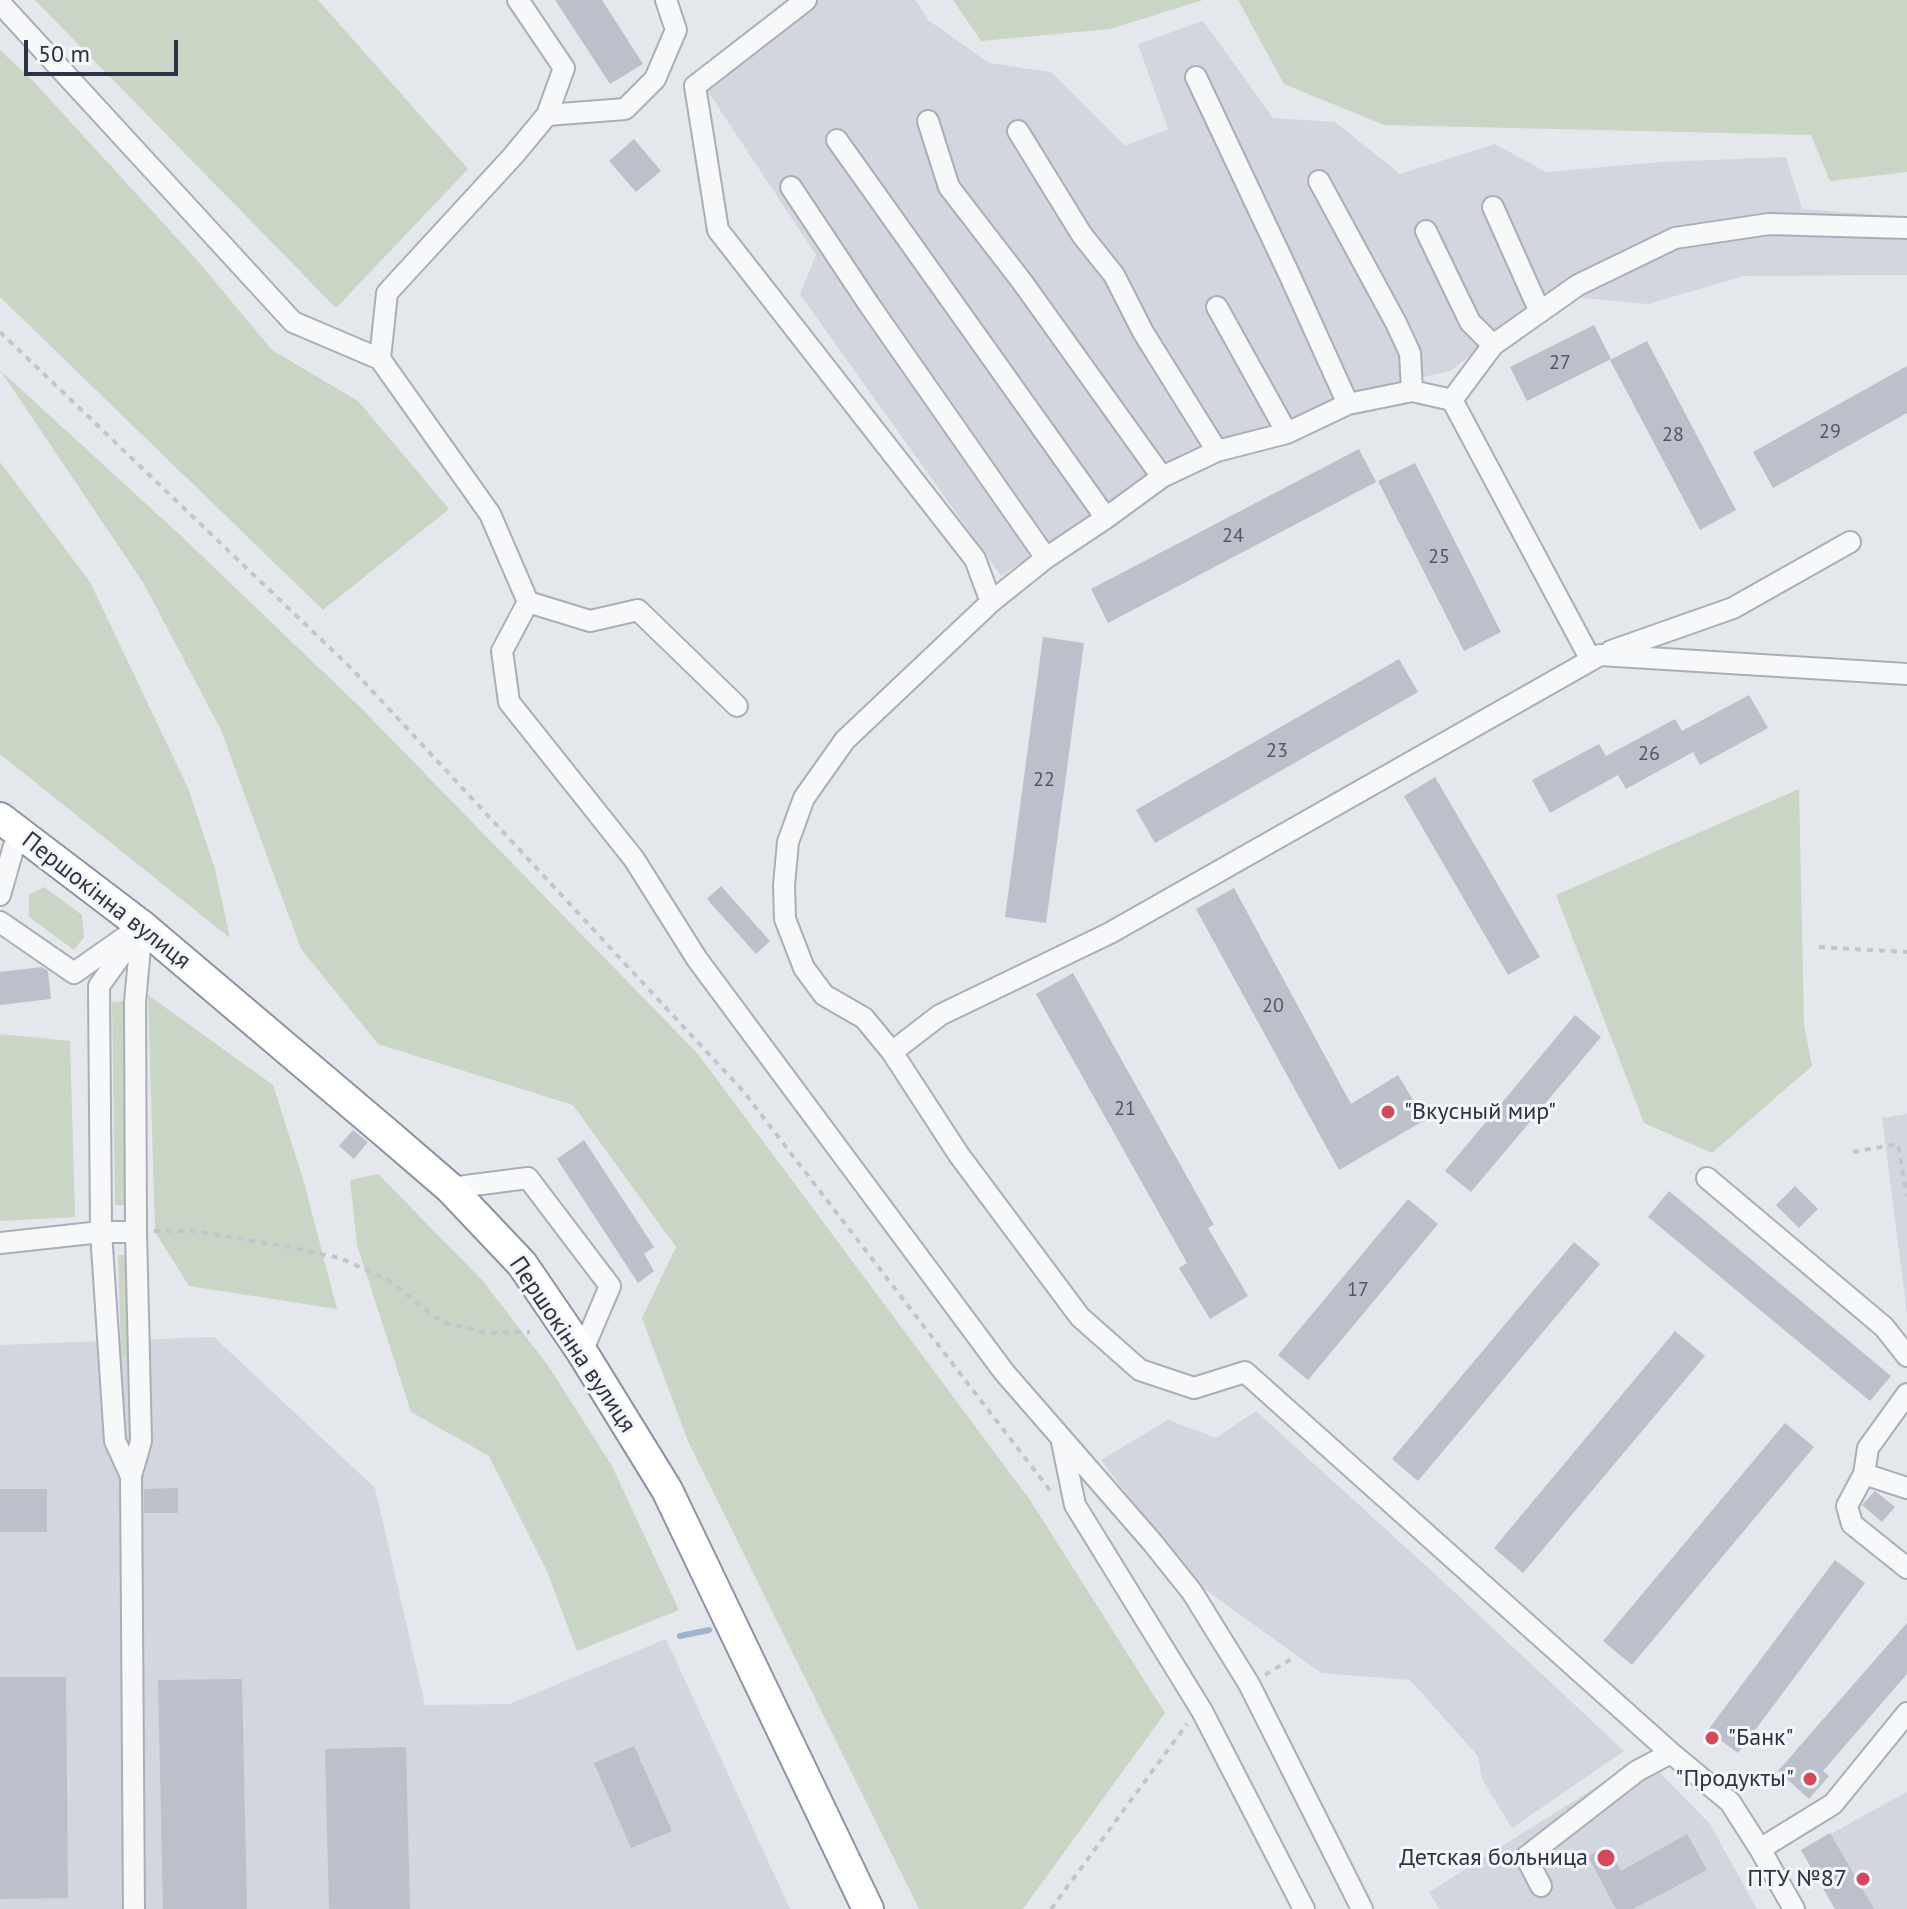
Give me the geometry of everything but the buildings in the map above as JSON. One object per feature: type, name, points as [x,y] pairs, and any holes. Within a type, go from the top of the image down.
[{"type":"highway","name":"Першокінна вулиця","points":[[9,825],[142,926],[450,1188],[522,1264],[582,1352],[667,1490],[868,1909]]},
{"type":"street","points":[[380,359],[387,293],[547,115],[564,68],[518,0]]},
{"type":"street","points":[[547,115],[625,109],[655,79],[676,30],[666,0]]},
{"type":"street","points":[[806,0],[695,86],[718,230],[975,559],[991,602]]},
{"type":"street","points":[[0,3],[293,322],[380,359],[490,514],[528,602],[590,621],[638,610],[737,706]]},
{"type":"street","points":[[1196,77],[1348,404]]},
{"type":"street","points":[[928,121],[949,187],[1023,283],[1162,477]]},
{"type":"street","points":[[1018,131],[1082,235],[1114,275],[1143,332],[1217,451]]},
{"type":"street","points":[[837,140],[1106,518]]},
{"type":"street","points":[[1319,181],[1410,353],[1412,391]]},
{"type":"street","points":[[791,187],[1046,558]]},
{"type":"street","points":[[1493,207],[1540,312]]},
{"type":"street","points":[[1452,400],[1493,345],[1578,285],[1675,238],[1769,224],[1907,228]]},
{"type":"street","points":[[1426,231],[1470,322],[1493,345]]},
{"type":"street","points":[[1217,307],[1287,433]]},
{"type":"street","points":[[1596,657],[1452,400],[1412,391],[1348,404],[1287,433],[1217,451],[1162,477],[1046,558],[991,602],[845,740],[804,798],[788,842],[785,919],[804,968],[824,995],[864,1018],[892,1052],[959,1155],[1080,1317],[1140,1370],[1194,1388],[1245,1372],[1671,1753],[1730,1802],[1794,1909]]},
{"type":"street","points":[[892,1052],[940,1015],[1110,933],[1596,657],[1733,608],[1850,542]]},
{"type":"street","points":[[528,602],[502,651],[509,702],[634,859],[697,959],[994,1360],[1192,1592],[1249,1684],[1362,1909]]},
{"type":"street","points":[[1596,657],[1907,674]]},
{"type":"street","points":[[0,895],[9,825]]},
{"type":"street","points":[[0,922],[74,973],[142,926]]},
{"type":"street","points":[[134,1909],[131,1476],[141,1441],[135,1002],[142,926]]},
{"type":"street","points":[[131,1476],[115,1441],[101,1232],[99,986],[142,926]]},
{"type":"street","points":[[450,1188],[528,1178],[610,1286],[582,1352]]},
{"type":"street","points":[[1707,1178],[1884,1327],[1907,1356]]},
{"type":"street","points":[[0,1243],[101,1232],[136,1232]]},
{"type":"street","points":[[1907,1394],[1868,1448],[1864,1474],[1847,1506],[1852,1524],[1907,1568]]},
{"type":"street","points":[[1062,1438],[1075,1505],[1202,1711],[1304,1909]]},
{"type":"street","points":[[1864,1474],[1907,1488]]},
{"type":"street","points":[[1760,1849],[1833,1804],[1907,1713]]},
{"type":"street","points":[[1541,1886],[1526,1857],[1637,1771],[1671,1753]]},
{"type":"path","points":[[0,332],[353,670],[743,1091],[1056,1499]]},
{"type":"path","points":[[1819,947],[1907,952]]},
{"type":"path","points":[[1853,1152],[1898,1144],[1907,1196]]},
{"type":"path","points":[[136,1232],[196,1231],[340,1258],[388,1280],[442,1322],[488,1333],[530,1332]]},
{"type":"path","points":[[1051,1909],[1191,1718]]},
{"type":"shaded area","points":[[796,0],[916,0],[928,20],[989,63],[1051,72],[1125,146],[1168,129],[1138,44],[1203,21],[1273,118],[1335,122],[1400,174],[1495,144],[1546,172],[1663,162],[1786,157],[1802,209],[1907,217],[1907,275],[1744,276],[1648,304],[1547,297],[1450,371],[1370,389],[1182,454],[1001,576],[800,294],[816,255],[705,87]]},
{"type":"shaded area","points":[[1907,1114],[1907,1313],[1882,1118]]},
{"type":"shaded area","points":[[214,1337],[375,1488],[425,1705],[510,1704],[666,1639],[790,1909],[0,1909],[0,1345]]},
{"type":"shaded area","points":[[1256,1411],[1624,1751],[1512,1828],[1482,1779],[1478,1756],[1410,1680],[1321,1673],[1192,1580],[1101,1460],[1168,1420],[1216,1438]]},
{"type":"shaded area","name":"Детская больница","points":[[1644,1757],[1710,1824],[1757,1909],[1439,1909],[1429,1892]]},
{"type":"shaded area","name":"ПТУ №87","points":[[1907,1792],[1907,1909],[1835,1909],[1801,1850]]},
{"type":"green space","points":[[35,0],[318,0],[468,169],[336,308]]},
{"type":"green space","points":[[953,0],[1203,0],[1110,29],[981,41]]},
{"type":"green space","points":[[1238,0],[1907,0],[1907,172],[1830,181],[1811,135],[1384,125],[1284,84]]},
{"type":"green space","points":[[0,50],[33,81],[196,259],[272,350],[358,401],[449,509],[323,610],[0,297]]},
{"type":"green space","points":[[0,370],[180,535],[361,708],[698,1054],[1030,1500],[1165,1713],[1023,1909],[919,1909],[688,1441],[642,1318],[676,1247],[573,1105],[378,1044],[301,949],[221,730],[144,584]]},
{"type":"green space","points":[[0,462],[90,582],[188,788],[215,869],[230,938],[0,754]]},
{"type":"green space","points":[[1799,789],[1804,1024],[1812,1066],[1712,1153],[1644,1123],[1556,895]]},
{"type":"green space","points":[[44,887],[82,915],[84,937],[74,950],[29,917],[29,895]]},
{"type":"green space","points":[[148,995],[273,1085],[304,1182],[337,1309],[189,1286],[155,1232]]},
{"type":"green space","points":[[126,1001],[129,1205],[115,1205],[112,1002]]},
{"type":"green space","points":[[0,1034],[70,1041],[75,1217],[0,1221]]},
{"type":"green space","points":[[378,1174],[482,1280],[547,1364],[612,1466],[679,1610],[577,1651],[547,1571],[489,1456],[411,1412],[357,1245],[350,1180]]},
{"type":"green space","points":[[118,1255],[130,1255],[133,1355],[121,1355]]},
{"type":"waterway","points":[[680,1636],[709,1630]]},
{"type":"place","name":"\"Вкусный мир\"","points":[[1388,1112]]},
{"type":"place","name":"\"Банк\"","points":[[1712,1738]]},
{"type":"place","name":"\"Продукты\"","points":[[1810,1779]]},
{"type":"place","name":"Детская больница","points":[[1606,1858]]},
{"type":"place","name":"ПТУ №87","points":[[1863,1879]]}]
